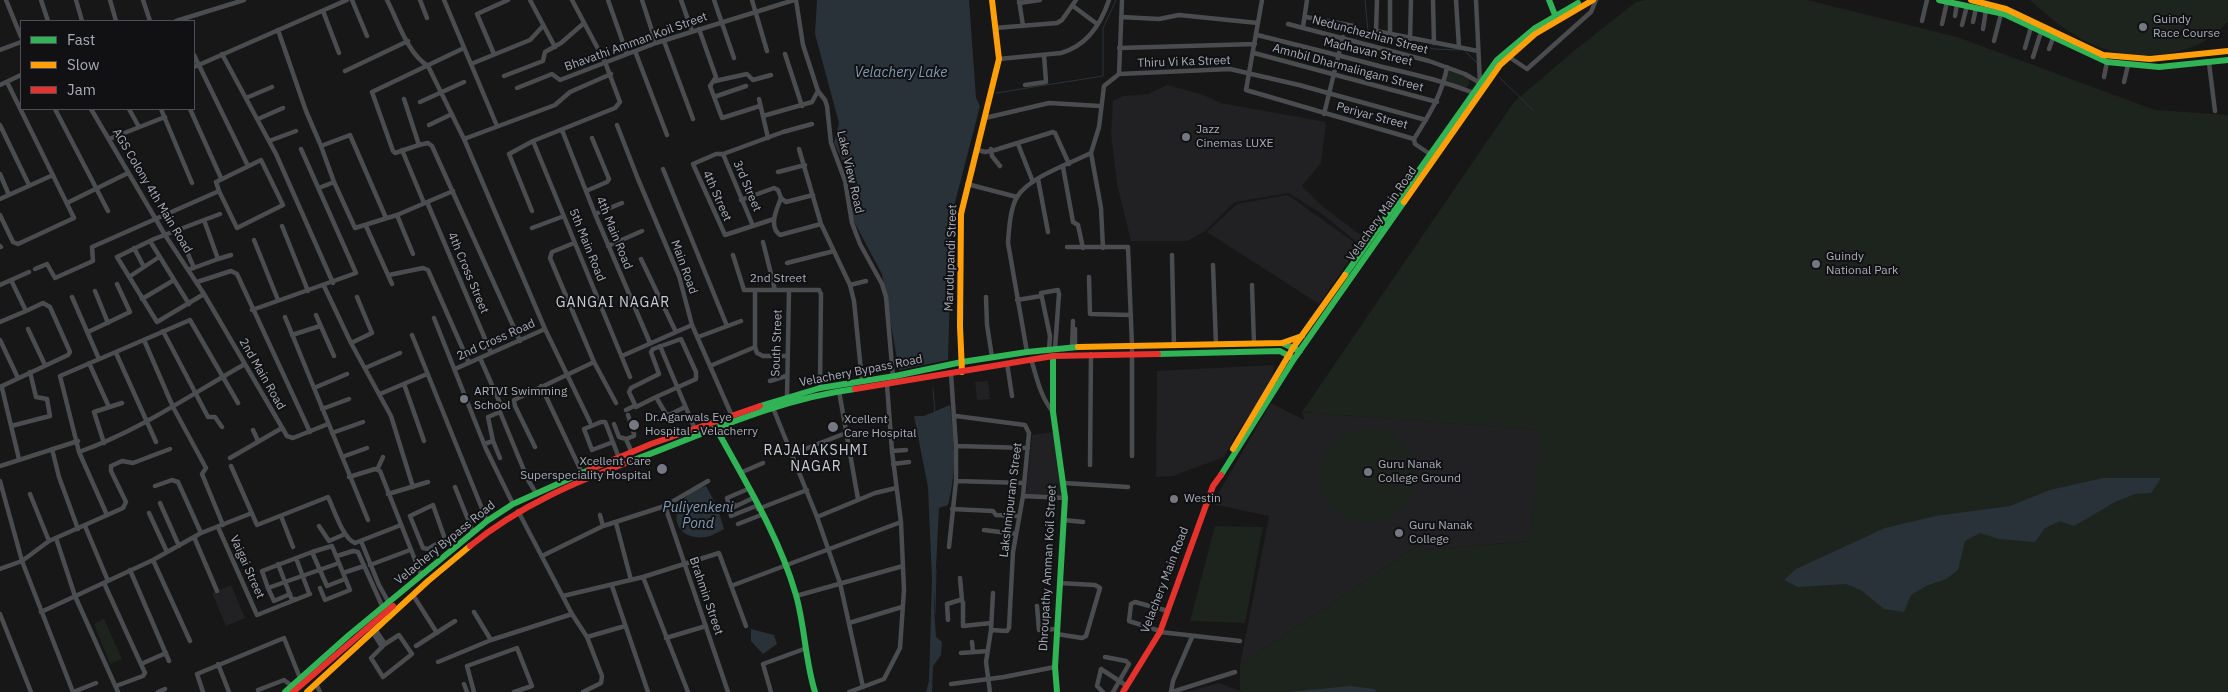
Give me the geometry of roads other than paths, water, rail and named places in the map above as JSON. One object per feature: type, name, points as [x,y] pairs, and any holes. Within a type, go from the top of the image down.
[{"type":"main road","name":"Marudupandi Street","points":[[962,372],[961,214],[999,59],[992,0]]},
{"type":"main road","points":[[1549,0],[1555,15]]},
{"type":"main road","name":"Velachery Main Road","points":[[1297,350],[1302,336],[1480,83],[1512,45],[1555,15],[1585,0]]},
{"type":"main road","name":"Velachery Main Road","points":[[1125,689],[1160,631],[1213,486],[1240,436],[1292,357],[1476,97],[1508,57],[1535,34],[1595,0]]},
{"type":"main road","points":[[1938,0],[1957,4],[1969,3],[2004,12],[2103,54],[2118,58],[2163,60],[2228,52]]},
{"type":"main road","points":[[1969,3],[1976,8],[2004,12],[2053,38],[2107,62],[2159,67],[2228,60]]},
{"type":"main road","points":[[1282,343],[1302,336]]},
{"type":"main road","name":"Velachery Bypass Road","points":[[307,692],[413,595],[491,529],[518,511],[619,458],[651,444],[787,397],[820,388],[893,377],[962,362],[1027,352],[1074,348],[1282,343],[1297,350]]},
{"type":"main road","name":"Velachery Bypass Road","points":[[295,684],[473,532],[513,504],[536,493],[717,430],[772,408],[819,394],[962,372],[1031,358],[1052,351],[1091,354],[1132,354],[1280,351],[1292,357]]},
{"type":"main road","name":"Dhroupathy Amman Koil Street","points":[[1052,351],[1053,412],[1065,498],[1055,667],[1057,692]]},
{"type":"main road","points":[[717,430],[759,510],[785,565],[796,596],[804,649],[815,692]]},
{"type":"main road","points":[[651,444],[653,453]]},
{"type":"main road","points":[[285,692],[429,575],[430,568]]},
{"type":"street","points":[[6,0],[20,35]]},
{"type":"street","points":[[41,0],[48,20]]},
{"type":"street","points":[[76,0],[82,20]]},
{"type":"street","points":[[110,0],[116,20]]},
{"type":"street","points":[[143,0],[150,20]]},
{"type":"street","points":[[179,20],[244,0]]},
{"type":"street","points":[[247,164],[196,66],[347,0]]},
{"type":"street","points":[[352,0],[367,36]]},
{"type":"street","points":[[388,0],[408,41],[421,62],[428,66],[442,92],[545,329],[590,422]]},
{"type":"street","points":[[420,0],[427,18]]},
{"type":"street","points":[[444,0],[497,126]]},
{"type":"street","points":[[494,54],[477,14],[508,0]]},
{"type":"street","points":[[530,0],[555,47]]},
{"type":"street","points":[[532,211],[508,155],[510,152],[619,105],[611,74],[572,0]]},
{"type":"street","points":[[608,0],[627,54]]},
{"type":"street","points":[[642,0],[656,43]]},
{"type":"street","points":[[681,0],[692,31]]},
{"type":"street","points":[[714,0],[734,58]]},
{"type":"street","points":[[752,0],[767,51]]},
{"type":"street","name":"Bhavathi Amman Koil Street","points":[[517,88],[552,74],[560,80],[656,43],[721,21],[795,0]]},
{"type":"street","name":"Lake View Road","points":[[795,0],[803,45],[818,91],[827,106],[831,143],[845,181],[852,223],[860,244],[882,284],[886,297],[893,377]]},
{"type":"street","points":[[1022,26],[1019,2],[1040,0]]},
{"type":"street","points":[[996,28],[1057,23],[1062,20],[1076,0]]},
{"type":"street","points":[[999,59],[1061,53],[1082,44],[1097,24],[1109,0]]},
{"type":"street","points":[[1102,248],[1101,208],[1091,153],[1100,126],[1100,106],[1104,86],[1119,74],[1122,0]]},
{"type":"street","points":[[1250,72],[1262,0]]},
{"type":"street","points":[[1303,27],[1306,17],[1307,0]]},
{"type":"street","points":[[1377,0],[1375,31],[1478,51]]},
{"type":"street","points":[[1390,0],[1390,34]]},
{"type":"street","points":[[1410,39],[1411,0]]},
{"type":"street","points":[[1433,0],[1434,43]]},
{"type":"street","points":[[1456,0],[1459,47]]},
{"type":"street","points":[[1476,0],[1480,83]]},
{"type":"street","points":[[1508,57],[1526,70],[1591,12],[1595,0]]},
{"type":"street","points":[[1922,22],[1927,0]]},
{"type":"street","points":[[1942,24],[1947,2]]},
{"type":"street","points":[[1962,25],[1969,3]]},
{"type":"street","points":[[1955,16],[1957,4]]},
{"type":"street","points":[[1072,6],[1097,24]]},
{"type":"street","points":[[1973,22],[1976,8]]},
{"type":"street","points":[[1983,29],[1986,10]]},
{"type":"street","points":[[323,11],[339,53]]},
{"type":"street","points":[[1994,40],[2004,12]]},
{"type":"street","points":[[1121,17],[1159,19],[1179,15],[1258,23]]},
{"type":"street","points":[[1306,17],[1354,26]]},
{"type":"street","points":[[504,76],[543,61],[545,52],[555,47],[584,23]]},
{"type":"street","name":"Nedunchezhian Street","points":[[1288,24],[1343,37],[1447,67],[1465,74],[1480,83]]},
{"type":"street","points":[[471,64],[530,40],[544,26]]},
{"type":"street","points":[[2026,48],[2031,27]]},
{"type":"street","points":[[699,29],[716,79]]},
{"type":"street","points":[[278,30],[306,110],[354,227],[366,226],[453,191]]},
{"type":"street","points":[[2033,57],[2041,32]]},
{"type":"street","name":"Madhavan Street","points":[[1257,35],[1445,81],[1474,93]]},
{"type":"street","points":[[1324,114],[1343,37]]},
{"type":"street","points":[[2049,50],[2053,38]]},
{"type":"street","points":[[345,71],[408,41]]},
{"type":"street","points":[[664,41],[693,118]]},
{"type":"street","points":[[0,50],[20,42]]},
{"type":"street","points":[[1120,48],[1255,44]]},
{"type":"street","points":[[464,48],[372,92],[390,147],[395,153],[428,143],[432,146],[520,340]]},
{"type":"street","points":[[635,51],[667,135]]},
{"type":"street","name":"Amnbil Dharmalingam Street","points":[[1254,53],[1437,102]]},
{"type":"street","points":[[222,54],[269,141],[333,283]]},
{"type":"street","points":[[786,54],[802,106]]},
{"type":"street","points":[[1024,85],[1046,82],[1044,55]]},
{"type":"street","points":[[2104,77],[2107,62]]},
{"type":"street","points":[[2209,63],[2214,110]]},
{"type":"street","points":[[2124,82],[2128,65]]},
{"type":"street","points":[[1430,154],[1415,144],[1414,139],[1437,102],[1445,81],[1447,67]]},
{"type":"street","name":"Thiru Vi Ka Street","points":[[1119,74],[1206,68],[1230,69],[1250,72],[1426,120]]},
{"type":"street","name":"Periyar Street","points":[[1250,72],[1246,90],[1414,139]]},
{"type":"street","points":[[464,139],[555,105],[570,92],[611,74]]},
{"type":"street","points":[[760,106],[726,119],[721,117],[710,85],[716,79],[747,74],[753,80],[771,75]]},
{"type":"street","points":[[0,85],[20,76]]},
{"type":"street","points":[[7,82],[20,108]]},
{"type":"street","points":[[420,102],[464,82]]},
{"type":"street","points":[[714,97],[746,86]]},
{"type":"street","points":[[246,98],[272,87]]},
{"type":"street","points":[[763,116],[812,102],[818,91]]},
{"type":"street","points":[[758,99],[768,138]]},
{"type":"street","points":[[404,100],[419,145]]},
{"type":"street","points":[[985,118],[1049,103],[1100,106]]},
{"type":"street","points":[[258,120],[283,108]]},
{"type":"street","points":[[0,215],[13,242],[18,244],[74,218],[21,110]]},
{"type":"street","points":[[56,110],[108,210]]},
{"type":"street","name":"AGS Colony 4th Main Road","points":[[92,110],[165,235],[197,282]]},
{"type":"street","points":[[130,110],[140,127]]},
{"type":"street","points":[[162,110],[192,183]]},
{"type":"street","points":[[190,110],[221,178]]},
{"type":"street","points":[[429,125],[452,114]]},
{"type":"street","points":[[109,139],[165,117]]},
{"type":"street","points":[[723,154],[812,124]]},
{"type":"street","points":[[0,125],[2,134],[29,185]]},
{"type":"street","name":"Main Road","points":[[617,125],[679,276],[692,325],[732,416]]},
{"type":"street","name":"4th Main Road","points":[[562,130],[594,214],[650,343]]},
{"type":"street","points":[[269,141],[296,131]]},
{"type":"street","points":[[978,150],[985,152],[991,149],[1018,144],[1054,132],[1069,164]]},
{"type":"street","points":[[321,146],[350,134],[386,218]]},
{"type":"street","points":[[586,191],[607,182],[609,178],[592,138]]},
{"type":"street","name":"5th Main Road","points":[[534,141],[630,377]]},
{"type":"street","points":[[1018,144],[1033,182]]},
{"type":"street","points":[[252,310],[333,283],[356,272],[301,149]]},
{"type":"street","points":[[799,149],[821,224],[850,285],[854,301],[862,381]]},
{"type":"street","points":[[991,149],[992,156],[1000,166]]},
{"type":"street","name":"4th Cross Street","points":[[402,150],[492,353]]},
{"type":"street","points":[[1027,352],[1008,243],[1009,226],[1017,197],[1038,179],[1091,153]]},
{"type":"street","name":"4th Street","points":[[723,154],[716,154],[693,164],[725,235],[754,226]]},
{"type":"street","name":"3rd Street","points":[[723,154],[754,226]]},
{"type":"street","points":[[262,160],[282,206],[237,228],[219,192],[216,182],[221,178],[247,164],[262,160]]},
{"type":"street","points":[[778,172],[805,165]]},
{"type":"street","points":[[1063,167],[1073,222],[1080,229],[1082,248]]},
{"type":"street","points":[[663,169],[727,326]]},
{"type":"street","points":[[67,203],[128,173]]},
{"type":"street","points":[[0,174],[9,195]]},
{"type":"street","points":[[0,200],[53,175]]},
{"type":"street","points":[[1038,179],[1048,232]]},
{"type":"street","points":[[319,188],[334,182]]},
{"type":"street","points":[[968,184],[1017,197]]},
{"type":"street","points":[[742,200],[774,188],[778,190],[781,198],[786,202],[813,195]]},
{"type":"street","points":[[34,269],[47,264],[55,278],[93,261],[91,248],[155,218],[219,192]]},
{"type":"street","points":[[781,198],[774,218],[776,232],[780,235],[821,224]]},
{"type":"street","points":[[594,214],[622,203]]},
{"type":"street","points":[[204,294],[157,322],[117,257],[150,241],[220,214]]},
{"type":"street","points":[[396,215],[413,254]]},
{"type":"street","points":[[532,228],[564,216]]},
{"type":"street","points":[[754,226],[774,218]]},
{"type":"street","points":[[204,220],[218,258]]},
{"type":"street","points":[[282,226],[308,290]]},
{"type":"street","points":[[366,226],[392,284]]},
{"type":"street","points":[[178,231],[194,268]]},
{"type":"street","points":[[608,246],[642,231]]},
{"type":"street","points":[[254,240],[278,300]]},
{"type":"street","points":[[150,241],[189,304]]},
{"type":"street","points":[[574,242],[552,252],[550,255],[594,362],[616,403]]},
{"type":"street","points":[[763,242],[775,290]]},
{"type":"street","points":[[1067,247],[1128,247],[1132,346],[1132,456]]},
{"type":"street","points":[[134,248],[144,267]]},
{"type":"street","points":[[787,263],[834,251]]},
{"type":"street","points":[[188,270],[231,254]]},
{"type":"street","name":"2nd Street","points":[[733,255],[744,290],[819,290],[821,294],[820,388]]},
{"type":"street","points":[[1172,256],[1174,346]]},
{"type":"street","points":[[128,276],[159,257]]},
{"type":"street","points":[[641,259],[676,332]]},
{"type":"street","points":[[1213,265],[1216,345]]},
{"type":"street","points":[[389,274],[424,268],[428,270],[469,363]]},
{"type":"street","points":[[0,285],[29,272]]},
{"type":"street","points":[[197,282],[234,272],[237,274],[310,432]]},
{"type":"street","points":[[1089,277],[1090,314],[1131,315]]},
{"type":"street","points":[[11,280],[26,311]]},
{"type":"street","points":[[142,299],[174,280]]},
{"type":"street","points":[[850,285],[866,280]]},
{"type":"street","name":"2nd Main Road","points":[[197,282],[282,428],[291,439],[328,424]]},
{"type":"street","points":[[88,332],[130,312],[117,284]]},
{"type":"street","points":[[1252,285],[1254,344]]},
{"type":"street","points":[[324,286],[351,342],[391,416],[413,487]]},
{"type":"street","name":"South Street","points":[[787,397],[786,356],[789,290]]},
{"type":"street","points":[[755,291],[755,347],[760,356],[786,356]]},
{"type":"street","points":[[1018,300],[1041,296],[1044,292],[1059,291],[1052,351]]},
{"type":"street","points":[[94,292],[108,322]]},
{"type":"street","points":[[1041,296],[1052,351]]},
{"type":"street","points":[[72,297],[99,360]]},
{"type":"street","points":[[351,342],[372,333],[357,297]]},
{"type":"street","points":[[986,297],[987,325],[992,357]]},
{"type":"street","points":[[0,322],[43,303],[48,305],[69,349],[68,355],[45,364],[1,387],[19,459]]},
{"type":"street","points":[[316,315],[334,356]]},
{"type":"street","points":[[285,317],[368,520]]},
{"type":"street","points":[[434,318],[456,369],[484,444],[513,504]]},
{"type":"street","points":[[106,515],[79,452],[78,441],[60,376],[190,320],[221,377],[238,403]]},
{"type":"street","points":[[698,337],[742,321]]},
{"type":"street","points":[[1073,321],[1074,348]]},
{"type":"street","points":[[622,356],[692,325]]},
{"type":"street","points":[[292,336],[320,326]]},
{"type":"street","points":[[1074,348],[1075,326]]},
{"type":"street","name":"2nd Cross Road","points":[[456,369],[545,329]]},
{"type":"street","points":[[28,330],[45,364]]},
{"type":"street","points":[[163,331],[208,417],[215,418],[222,427]]},
{"type":"street","points":[[412,335],[487,521]]},
{"type":"street","points":[[614,424],[619,437],[626,439],[634,436],[627,413],[634,406],[695,380],[696,376],[683,340],[678,338],[651,352],[659,374],[629,390],[634,406]]},
{"type":"street","points":[[0,340],[2,350],[18,378]]},
{"type":"street","points":[[144,340],[173,407],[206,468],[202,474],[223,525]]},
{"type":"street","points":[[660,346],[695,429]]},
{"type":"street","points":[[710,366],[755,347]]},
{"type":"street","points":[[116,352],[156,442]]},
{"type":"street","points":[[366,368],[400,353]]},
{"type":"street","points":[[1090,465],[1091,354]]},
{"type":"street","points":[[480,358],[500,403]]},
{"type":"street","points":[[1031,358],[1040,391],[1045,402],[1053,412]]},
{"type":"street","points":[[535,447],[513,401],[594,362]]},
{"type":"street","points":[[89,363],[109,407]]},
{"type":"street","points":[[1007,363],[1012,396]]},
{"type":"street","points":[[79,452],[104,443],[147,422],[244,364]]},
{"type":"street","points":[[11,426],[50,414],[47,399],[36,397],[30,372]]},
{"type":"street","points":[[314,388],[347,374]]},
{"type":"street","points":[[380,394],[428,374]]},
{"type":"street","points":[[949,547],[956,481],[956,416],[951,374]]},
{"type":"street","points":[[770,381],[786,376]]},
{"type":"street","points":[[404,384],[424,441]]},
{"type":"street","points":[[849,692],[884,679],[900,648],[904,590],[901,522],[893,464],[887,385]]},
{"type":"street","points":[[541,386],[584,476]]},
{"type":"street","points":[[839,391],[858,499]]},
{"type":"street","points":[[656,397],[666,414],[669,415],[685,407]]},
{"type":"street","points":[[322,409],[349,399]]},
{"type":"street","points":[[104,443],[94,412],[122,403]]},
{"type":"street","points":[[772,408],[807,490],[829,549],[846,606],[863,687]]},
{"type":"street","points":[[500,458],[493,441],[488,417],[500,412],[528,480],[536,493]]},
{"type":"street","name":"Lakshmipuram Street","points":[[956,416],[1025,425],[1029,433],[1023,496],[1016,534],[1009,628],[1007,630],[991,630]]},
{"type":"street","points":[[613,442],[592,450],[583,430],[603,421],[613,442],[619,458]]},
{"type":"street","points":[[332,433],[363,422]]},
{"type":"street","points":[[230,458],[282,428]]},
{"type":"street","points":[[253,430],[258,441]]},
{"type":"street","points":[[792,454],[846,433]]},
{"type":"street","points":[[626,439],[632,453]]},
{"type":"street","points":[[0,466],[78,441]]},
{"type":"street","points":[[484,444],[493,441]]},
{"type":"street","points":[[956,446],[1028,448]]},
{"type":"street","points":[[0,569],[22,561],[49,541],[85,526],[126,505],[111,471],[111,466],[122,461],[133,463],[170,448]]},
{"type":"street","points":[[342,457],[367,448]]},
{"type":"street","points":[[52,449],[59,477],[78,529]]},
{"type":"street","points":[[892,450],[906,450]]},
{"type":"street","points":[[383,457],[378,468],[421,575]]},
{"type":"street","points":[[893,464],[909,462]]},
{"type":"street","points":[[740,474],[763,463]]},
{"type":"street","points":[[231,466],[257,525],[328,497],[345,534],[352,542],[361,541],[400,525]]},
{"type":"street","points":[[350,476],[378,468]]},
{"type":"street","points":[[155,486],[172,480],[178,482],[201,534]]},
{"type":"street","points":[[0,481],[22,561],[73,692],[96,683]]},
{"type":"street","points":[[542,556],[603,526],[665,506],[708,481]]},
{"type":"street","points":[[956,481],[1024,483]]},
{"type":"street","points":[[388,494],[428,482]]},
{"type":"street","points":[[1064,483],[1128,487]]},
{"type":"street","points":[[455,487],[473,532]]},
{"type":"street","points":[[817,517],[858,499],[896,488]]},
{"type":"street","points":[[748,489],[728,497],[728,504],[731,505],[752,497]]},
{"type":"street","points":[[752,497],[730,509],[731,516],[759,510],[807,490]]},
{"type":"street","points":[[30,494],[49,541]]},
{"type":"street","points":[[1023,496],[1065,498]]},
{"type":"street","points":[[160,503],[179,546]]},
{"type":"street","points":[[446,539],[428,549],[423,548],[410,516],[433,504],[446,539],[454,549]]},
{"type":"street","name":"Brahmin Street","points":[[665,506],[728,692]]},
{"type":"street","points":[[952,509],[993,511],[996,515],[1020,516]]},
{"type":"street","points":[[738,524],[759,510]]},
{"type":"street","points":[[518,511],[572,614],[587,638],[603,678],[601,683],[583,692]]},
{"type":"street","points":[[150,513],[167,552]]},
{"type":"street","points":[[41,612],[153,560],[194,537],[252,513]]},
{"type":"street","points":[[600,515],[603,526]]},
{"type":"street","points":[[281,516],[293,548]]},
{"type":"street","points":[[1064,520],[1083,522]]},
{"type":"street","points":[[731,586],[901,522]]},
{"type":"street","points":[[616,523],[631,580]]},
{"type":"street","points":[[85,526],[145,675],[116,686]]},
{"type":"street","points":[[319,526],[329,541],[345,534]]},
{"type":"street","name":"Vaigai Street","points":[[218,527],[257,615],[310,593]]},
{"type":"street","points":[[984,530],[1016,534]]},
{"type":"street","points":[[194,537],[217,591]]},
{"type":"street","points":[[56,538],[75,596],[118,692]]},
{"type":"street","points":[[361,541],[370,565],[389,603]]},
{"type":"street","points":[[290,594],[274,601],[262,572],[278,564],[331,546],[337,556],[350,590],[325,600],[320,588]]},
{"type":"street","points":[[370,565],[410,550]]},
{"type":"street","points":[[337,556],[356,551],[383,608]]},
{"type":"street","points":[[312,552],[327,586]]},
{"type":"street","points":[[563,596],[612,586],[685,565],[718,553],[746,626]]},
{"type":"street","points":[[296,558],[310,593]]},
{"type":"street","points":[[153,560],[190,641]]},
{"type":"street","points":[[268,588],[339,563]]},
{"type":"street","points":[[278,564],[292,600],[345,579]]},
{"type":"street","points":[[343,573],[364,566]]},
{"type":"street","points":[[796,596],[902,566]]},
{"type":"street","points":[[130,570],[169,661]]},
{"type":"street","points":[[643,577],[688,692]]},
{"type":"street","points":[[960,578],[963,626],[991,623]]},
{"type":"street","points":[[1037,606],[1039,630],[1084,637],[1100,588],[1095,585],[1059,583]]},
{"type":"street","points":[[612,586],[648,692]]},
{"type":"street","points":[[990,692],[986,662],[991,630],[993,594]]},
{"type":"street","points":[[413,595],[437,633]]},
{"type":"street","points":[[948,620],[949,602],[962,600]]},
{"type":"street","points":[[1168,611],[1135,602],[1131,604],[1127,618],[1129,621],[1160,631],[1192,637],[1240,641]]},
{"type":"street","points":[[849,624],[902,607]]},
{"type":"street","points":[[474,612],[490,640]]},
{"type":"street","points":[[0,614],[31,692]]},
{"type":"street","points":[[438,662],[490,640],[572,614]]},
{"type":"street","points":[[416,646],[455,621]]},
{"type":"street","points":[[587,638],[625,626]]},
{"type":"street","points":[[666,638],[706,626]]},
{"type":"street","points":[[374,630],[384,646]]},
{"type":"street","points":[[399,635],[412,655],[383,677],[371,658],[384,646],[399,635]]},
{"type":"street","points":[[1192,637],[1173,681],[1171,692],[1235,672]]},
{"type":"street","points":[[203,692],[196,675],[218,664],[284,638],[295,684]]},
{"type":"street","points":[[972,642],[973,652]]},
{"type":"street","points":[[474,692],[467,666],[515,648],[519,650],[534,692]]},
{"type":"street","points":[[771,692],[763,664],[804,649]]},
{"type":"street","points":[[960,653],[988,651]]},
{"type":"street","points":[[141,664],[166,653]]},
{"type":"street","points":[[1105,657],[1129,663],[1113,692]]},
{"type":"street","points":[[218,664],[229,692]]},
{"type":"street","points":[[950,684],[1055,667]]},
{"type":"street","points":[[1103,692],[1097,686],[1101,669],[1120,682],[1125,689]]},
{"type":"street","points":[[258,690],[284,680],[295,684]]},
{"type":"street","points":[[316,684],[320,692]]},
{"type":"street","points":[[464,684],[467,692]]},
{"type":"street","points":[[514,692],[532,686]]},
{"type":"street","points":[[158,692],[165,689]]},
{"type":"water","name":"Velachery Lake","points":[[817,0],[969,0],[976,98],[980,106],[952,214],[948,360],[899,370],[882,274],[851,216],[854,185],[834,143],[839,123],[815,34]]},
{"type":"water","points":[[950,405],[954,468],[948,505],[939,508],[934,607],[936,637],[942,642],[941,655],[933,666],[932,692],[926,692],[929,681],[932,580],[928,487],[914,416],[924,416]]},
{"type":"water","points":[[2103,478],[2161,478],[2151,493],[2135,494],[2115,502],[2074,526],[2060,521],[2045,528],[2035,542],[1999,539],[1980,533],[1965,541],[1958,570],[1946,579],[1926,586],[1911,595],[1904,612],[1884,609],[1861,590],[1846,584],[1798,587],[1784,580],[1796,569],[1885,528],[1936,516],[2010,506],[2050,490]]},
{"type":"water","name":"Puliyenkeni Pond","points":[[706,486],[717,506],[724,529],[706,537],[688,535],[678,525],[678,510],[688,495]]},
{"type":"water","points":[[751,629],[774,635],[777,644],[763,654],[751,641]]},
{"type":"water","points":[[1350,686],[1375,689],[1376,692],[1289,692]]},
{"type":"waterway","points":[[996,93],[1103,76],[1103,28],[1116,0]]},
{"type":"waterway","points":[[1365,0],[1368,31],[1434,49],[1460,50]]},
{"type":"waterway","points":[[1464,50],[1477,63]]},
{"type":"waterway","points":[[1499,77],[1534,111]]},
{"type":"waterway","points":[[933,389],[935,413]]},
{"type":"waterway","points":[[935,613],[936,570]]},
{"type":"place","name":"Guindy Race Course","points":[[2143,27]]},
{"type":"place","name":"Jazz Cinemas LUXE","points":[[1186,137]]},
{"type":"place","name":"Guindy National Park","points":[[1816,264]]},
{"type":"place","name":"ARTVI Swimming School","points":[[464,399]]},
{"type":"place","name":"Dr.Agarwals Eye Hospital - Velacherry","points":[[634,425]]},
{"type":"place","name":"Xcellent Care Hospital","points":[[833,427]]},
{"type":"place","name":"Xcellent Care Superspeciality Hospital","points":[[662,469]]},
{"type":"place","name":"Guru Nanak College Ground","points":[[1368,472]]},
{"type":"place","name":"Westin","points":[[1174,499]]},
{"type":"place","name":"Guru Nanak College","points":[[1399,533]]},
{"type":"district","name":"GANGAI NAGAR","points":[[613,303]]},
{"type":"district","name":"RAJALAKSHMI NAGAR","points":[[816,460]]}]
